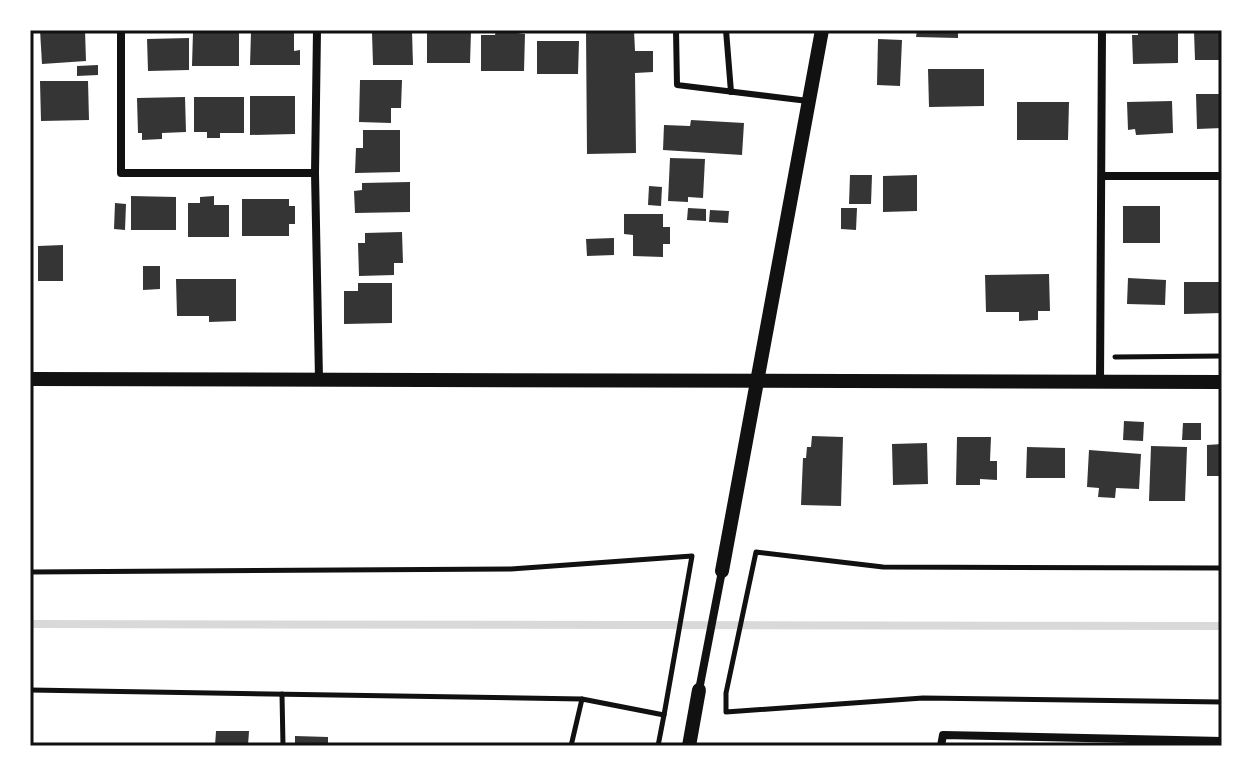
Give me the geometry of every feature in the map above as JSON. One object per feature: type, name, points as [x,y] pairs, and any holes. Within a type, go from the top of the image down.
[{"type":"street","points":[[121,30],[121,173],[315,173]]},
{"type":"street","points":[[317,30],[315,173],[319,379]]},
{"type":"street","points":[[689,746],[822,30]]},
{"type":"street","points":[[1100,383],[1102,30]]},
{"type":"street","points":[[1103,176],[1222,176]]},
{"type":"street","points":[[30,379],[1222,382]]},
{"type":"street","points":[[941,746],[943,735],[1222,741]]},
{"type":"lane","points":[[676,30],[677,85],[808,101]]},
{"type":"lane","points":[[726,30],[731,92]]},
{"type":"path","points":[[1100,357],[1222,356]]},
{"type":"path","points":[[1222,568],[883,567],[756,552],[726,693],[726,712],[923,698],[1222,702]]},
{"type":"path","points":[[30,572],[511,569],[692,556],[658,746]]},
{"type":"path","points":[[30,690],[582,699],[664,715]]},
{"type":"path","points":[[282,694],[283,746]]},
{"type":"path","points":[[571,746],[582,699]]},
{"type":"building","points":[[40,30],[85,30],[86,61],[42,64]]},
{"type":"building","points":[[239,30],[239,66],[192,66],[193,32]]},
{"type":"building","points":[[496,30],[525,34],[524,71],[481,71],[481,35],[495,35]]},
{"type":"building","points":[[586,30],[634,30],[635,51],[653,51],[653,72],[635,73],[636,153],[587,154]]},
{"type":"building","points":[[917,30],[958,30],[958,38],[916,37]]},
{"type":"building","points":[[1138,30],[1178,30],[1178,63],[1133,64],[1132,35],[1138,35]]},
{"type":"building","points":[[1222,30],[1222,60],[1195,60],[1194,31]]},
{"type":"building","points":[[412,31],[413,65],[373,65],[372,32]]},
{"type":"building","points":[[251,32],[294,32],[294,51],[300,50],[300,65],[250,65]]},
{"type":"building","points":[[427,32],[471,32],[470,63],[427,63]]},
{"type":"building","points":[[189,38],[189,70],[148,71],[147,39]]},
{"type":"building","points":[[878,39],[902,40],[900,86],[877,85]]},
{"type":"building","points":[[537,41],[579,41],[578,74],[537,74]]},
{"type":"building","points":[[98,65],[98,75],[77,76],[77,66]]},
{"type":"building","points":[[928,69],[984,69],[984,106],[929,107]]},
{"type":"building","points":[[360,80],[402,80],[401,108],[391,108],[391,123],[359,122]]},
{"type":"building","points":[[40,81],[88,81],[89,120],[41,121]]},
{"type":"building","points":[[1196,94],[1222,94],[1222,128],[1197,129]]},
{"type":"building","points":[[250,96],[295,96],[295,134],[250,135]]},
{"type":"building","points":[[185,97],[186,132],[162,133],[162,139],[142,140],[142,133],[138,133],[137,98]]},
{"type":"building","points":[[194,97],[244,97],[244,133],[220,133],[220,138],[207,138],[207,132],[194,132]]},
{"type":"building","points":[[1172,101],[1173,133],[1136,135],[1135,129],[1128,130],[1127,102]]},
{"type":"building","points":[[1017,102],[1069,102],[1068,140],[1017,140]]},
{"type":"building","points":[[691,120],[744,123],[742,155],[663,150],[664,125],[690,126]]},
{"type":"building","points":[[363,130],[400,130],[400,172],[355,173],[356,148],[363,148]]},
{"type":"building","points":[[670,158],[705,159],[703,198],[688,197],[688,202],[668,201]]},
{"type":"building","points":[[850,175],[872,175],[871,204],[849,204]]},
{"type":"building","points":[[917,175],[917,211],[883,212],[883,176]]},
{"type":"building","points":[[410,182],[410,212],[355,213],[354,191],[362,190],[362,183]]},
{"type":"building","points":[[649,186],[662,187],[661,206],[648,205]]},
{"type":"building","points":[[131,196],[176,197],[176,230],[131,230]]},
{"type":"building","points":[[214,196],[214,205],[229,205],[229,237],[188,237],[188,203],[200,203],[200,197]]},
{"type":"building","points":[[242,199],[289,199],[289,206],[295,206],[295,224],[289,224],[289,236],[242,236]]},
{"type":"building","points":[[115,203],[126,204],[125,230],[114,229]]},
{"type":"building","points":[[1123,206],[1160,206],[1160,243],[1123,243]]},
{"type":"building","points":[[688,208],[706,209],[706,221],[687,220]]},
{"type":"building","points":[[841,208],[857,208],[856,230],[841,229]]},
{"type":"building","points":[[710,210],[729,211],[728,223],[709,222]]},
{"type":"building","points":[[624,214],[663,214],[663,227],[670,227],[670,244],[663,244],[663,257],[633,256],[633,235],[624,234]]},
{"type":"building","points":[[402,232],[403,263],[394,263],[394,275],[359,276],[358,243],[365,243],[365,233]]},
{"type":"building","points":[[614,238],[614,255],[587,256],[586,239]]},
{"type":"building","points":[[63,245],[63,281],[38,281],[38,246]]},
{"type":"building","points":[[143,266],[160,266],[160,289],[143,290]]},
{"type":"building","points":[[1049,274],[1050,311],[1038,311],[1038,320],[1019,321],[1019,312],[986,312],[985,275]]},
{"type":"building","points":[[1128,278],[1166,280],[1165,305],[1127,304]]},
{"type":"building","points":[[176,279],[236,279],[236,321],[209,322],[209,316],[177,316]]},
{"type":"building","points":[[1184,282],[1222,282],[1222,313],[1184,314]]},
{"type":"building","points":[[358,283],[392,283],[392,323],[344,324],[344,291],[358,291]]},
{"type":"building","points":[[1124,421],[1144,422],[1143,441],[1123,440]]},
{"type":"building","points":[[1183,423],[1201,423],[1201,440],[1182,440]]},
{"type":"building","points":[[812,436],[843,437],[841,506],[801,505],[803,458],[806,458],[807,447],[811,447]]},
{"type":"building","points":[[957,437],[991,437],[990,461],[997,461],[997,480],[980,479],[980,485],[956,485]]},
{"type":"building","points":[[927,443],[928,484],[893,485],[892,444]]},
{"type":"building","points":[[1222,444],[1222,476],[1207,476],[1207,445]]},
{"type":"building","points":[[1151,446],[1187,447],[1185,501],[1149,501]]},
{"type":"building","points":[[1027,447],[1065,448],[1065,478],[1026,478]]},
{"type":"building","points":[[1089,450],[1141,454],[1139,489],[1116,488],[1115,498],[1098,497],[1099,488],[1087,487]]},
{"type":"building","points":[[216,731],[249,731],[248,746],[215,746]]},
{"type":"building","points":[[295,736],[328,737],[328,746],[295,746]]},
{"type":"waterway","points":[[30,624],[1222,626]]}]
